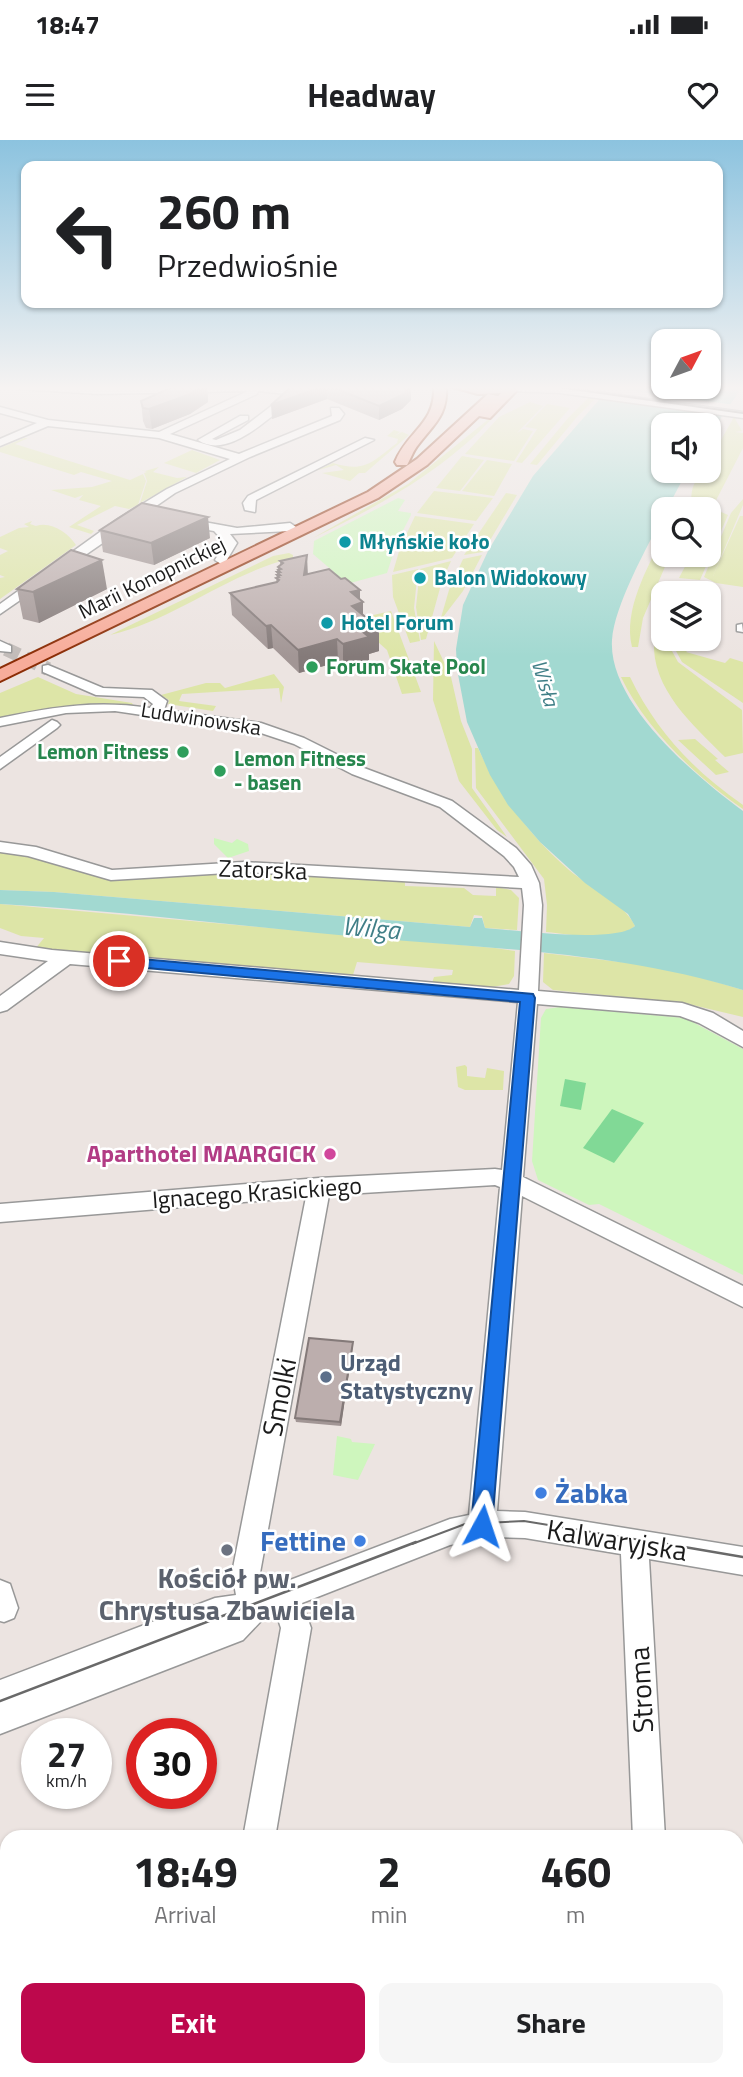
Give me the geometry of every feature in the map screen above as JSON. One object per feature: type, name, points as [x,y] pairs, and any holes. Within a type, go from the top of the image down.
[{"type":"main road","name":"Marii Konopnickiej","points":[[2,653],[221,560],[389,476]]},
{"type":"main road","name":"Marii Konopnickiej","points":[[0,676],[347,509],[393,476]]},
{"type":"street","points":[[2,607],[93,544],[154,515],[183,486],[202,476]]},
{"type":"street","points":[[251,510],[249,503],[252,498],[296,476]]},
{"type":"street","points":[[154,515],[220,531],[290,527]]},
{"type":"street","points":[[220,531],[231,543],[221,560]]},
{"type":"street","points":[[48,669],[101,692],[148,693],[155,696],[161,704],[155,711]]},
{"type":"street","name":"Ludwinowska","points":[[1,722],[79,708],[115,707],[254,726],[281,734],[358,771],[436,798],[454,808],[517,858],[530,883],[533,905],[513,1182],[482,1526]]},
{"type":"street","points":[[0,764],[52,725]]},
{"type":"street","name":"Zatorska","points":[[0,847],[30,850],[111,875],[244,867],[530,883]]},
{"type":"street","points":[[0,947],[67,957],[528,988],[682,1010],[706,1018],[743,1040]]},
{"type":"street","points":[[0,1004],[67,957]]},
{"type":"street","name":"Ignacego Krasickiego","points":[[0,1213],[319,1187],[487,1177],[513,1182],[743,1297]]},
{"type":"street","name":"Smolki","points":[[253,1608],[246,1573],[319,1187]]},
{"type":"street","name":"Kalwaryjska","points":[[0,1695],[215,1612],[253,1608],[450,1532],[482,1526],[525,1525],[743,1561]]},
{"type":"street","name":"Stroma","points":[[634,1543],[649,1830]]},
{"type":"street","points":[[260,1830],[296,1628],[285,1596]]},
{"type":"street","name":"Kalwaryjska","points":[[0,1719],[233,1630],[253,1608]]},
{"type":"green space","points":[[96,476],[118,476],[130,480],[144,476],[146,481],[138,505],[129,509],[115,506],[77,525],[94,531],[91,534],[69,527],[101,506],[79,500],[83,495],[75,498],[51,490],[92,487],[112,481]]},
{"type":"green space","points":[[145,476],[187,477],[140,503],[147,481]]},
{"type":"green space","points":[[334,476],[355,476],[350,481]]},
{"type":"green space","points":[[417,476],[423,476],[379,504],[313,538]]},
{"type":"green space","points":[[445,476],[471,476],[460,491],[436,488]]},
{"type":"green space","points":[[474,476],[505,476],[494,496],[462,491]]},
{"type":"green space","points":[[721,476],[728,476],[718,497],[692,497],[695,483],[721,483]]},
{"type":"green space","points":[[434,491],[493,498],[476,521],[417,513]]},
{"type":"green space","points":[[506,493],[517,495],[483,552],[464,555]]},
{"type":"green space","points":[[398,498],[405,500],[398,511],[411,515],[397,542],[387,573],[332,588],[334,572],[313,554],[314,541]]},
{"type":"green space","points":[[743,499],[743,505],[721,557],[721,537],[731,513]]},
{"type":"green space","points":[[721,512],[728,515],[721,531]]},
{"type":"green space","points":[[415,516],[474,524],[452,558],[393,572],[400,548]]},
{"type":"green space","points":[[740,516],[743,516],[743,587],[721,584],[721,581],[704,577],[708,567],[717,567],[713,576],[717,567],[721,567],[721,558]]},
{"type":"green space","points":[[32,521],[30,524],[36,526],[47,525],[59,529],[76,545],[0,599],[0,578],[5,577],[0,575],[0,555],[8,551],[0,548],[0,537],[19,528],[29,527],[24,524]]},
{"type":"green space","points":[[289,553],[293,558],[246,574],[157,619],[110,635],[273,556]]},
{"type":"green space","points":[[482,555],[463,591],[440,621],[449,590],[463,559]]},
{"type":"green space","points":[[451,561],[442,581],[426,639],[421,640],[416,607],[420,569]]},
{"type":"green space","points":[[651,561],[651,567],[665,567],[659,581],[651,581],[651,599],[643,618],[638,647],[632,647],[631,619]]},
{"type":"green space","points":[[685,567],[706,567],[700,580],[679,578]]},
{"type":"green space","points":[[418,569],[414,608],[420,641],[410,643],[393,597],[392,575]]},
{"type":"green space","points":[[391,611],[421,692],[402,694],[387,650],[369,634],[369,627],[378,624],[369,616]]},
{"type":"green space","points":[[434,641],[451,677],[461,721],[472,749],[472,788],[507,837],[497,830],[459,781],[433,700]]},
{"type":"green space","points":[[655,651],[672,651],[678,662],[742,710],[743,753],[725,757],[700,732],[676,705],[659,674]]},
{"type":"green space","points":[[676,651],[687,651],[725,663],[730,658],[743,662],[743,703],[682,662]]},
{"type":"green space","points":[[274,674],[284,687],[281,703],[279,688],[182,694],[179,701],[216,706],[213,711],[168,704],[169,700],[161,695],[206,683],[220,683],[225,688]]},
{"type":"green space","points":[[38,677],[76,694],[133,705],[70,706],[0,718],[0,693]]},
{"type":"green space","points":[[621,677],[630,677],[664,732],[708,778],[743,805],[743,809],[708,783],[674,751],[644,716]]},
{"type":"green space","points":[[695,739],[729,772],[716,775],[678,740]]},
{"type":"green space","points":[[475,748],[478,748],[496,782],[528,829],[569,870],[623,910],[635,926],[626,932],[604,936],[546,932],[544,879],[476,788]]},
{"type":"green space","points":[[214,838],[232,843],[237,839],[248,844],[249,851],[228,858],[214,844]]},
{"type":"green space","points":[[0,849],[100,876],[237,869],[405,880],[405,886],[464,888],[473,895],[496,896],[496,887],[511,890],[519,898],[517,930],[485,928],[482,916],[474,915],[470,927],[54,892],[0,890]]},
{"type":"green space","points":[[0,904],[495,948],[515,951],[514,976],[509,984],[487,988],[432,983],[434,977],[452,975],[453,970],[357,962],[350,978],[35,949],[44,938],[21,936],[0,928]]},
{"type":"green space","points":[[544,953],[646,965],[743,990],[743,1017],[684,1003],[553,990],[543,982]]},
{"type":"green space","points":[[560,1007],[685,1018],[743,1049],[743,1275],[599,1204],[589,1205],[538,1180],[532,1161],[541,1018],[546,1009]]},
{"type":"green space","points":[[465,1065],[467,1076],[485,1078],[487,1068],[504,1071],[503,1090],[465,1090],[458,1087],[456,1067]]},
{"type":"green space","points":[[565,1079],[586,1083],[581,1110],[560,1106]]},
{"type":"green space","points":[[612,1109],[644,1123],[614,1163],[583,1148]]},
{"type":"green space","points":[[337,1436],[351,1439],[352,1442],[375,1444],[358,1480],[333,1475]]},
{"type":"water","points":[[533,476],[651,476],[651,483],[681,483],[673,497],[651,497],[651,540],[632,577],[614,626],[612,640],[615,664],[624,689],[640,713],[680,759],[743,811],[743,990],[654,968],[564,955],[0,904],[0,890],[54,892],[470,927],[474,918],[482,918],[485,928],[563,934],[607,934],[635,926],[628,914],[585,883],[540,842],[508,805],[490,775],[467,722],[457,669],[456,649],[463,605],[488,551]]},
{"type":"building","points":[[142,503],[208,517],[151,543],[100,530]]},
{"type":"building","points":[[71,550],[102,560],[33,592],[17,589]]},
{"type":"building","points":[[307,555],[304,575],[329,569],[360,590],[351,592],[363,602],[352,606],[379,628],[363,632],[369,637],[343,644],[337,639],[298,650],[271,625],[266,626],[230,593],[277,582],[277,575],[280,575],[277,572],[281,569],[278,567],[283,563],[280,561]]},
{"type":"building","name":"Urząd Statystyczny","points":[[309,1338],[353,1342],[340,1422],[295,1418]]},
{"type":"tunnel","points":[[6,649],[48,669]]},
{"type":"tram line","points":[[412,1544],[465,1524],[524,1521],[665,1544]]},
{"type":"tram line","points":[[0,1701],[416,1542]]},
{"type":"tram line","points":[[655,1542],[743,1557]]},
{"type":"place","name":"Młyńskie koło","points":[[345,542]]},
{"type":"place","name":"Balon Widokowy","points":[[420,578]]},
{"type":"place","name":"Hotel Forum","points":[[327,623]]},
{"type":"place","name":"Forum Skate Pool","points":[[312,667]]},
{"type":"place","name":"Lemon Fitness","points":[[183,752]]},
{"type":"place","name":"Lemon Fitness - basen","points":[[220,771]]},
{"type":"place","name":"Aparthotel MAARGICK","points":[[330,1154]]},
{"type":"place","name":"Urząd Statystyczny","points":[[326,1377]]},
{"type":"place","name":"Żabka","points":[[541,1493]]},
{"type":"place","name":"Fettine","points":[[360,1541]]},
{"type":"place","name":"Kościół pw. Chrystusa Zbawiciela","points":[[227,1550]]},
{"type":"route","points":[[119,961],[528,998],[482,1526]]},
{"type":"water label","name":"Wisła","points":[[545,683]]},
{"type":"water label","name":"Wilga","points":[[371,928]]}]
